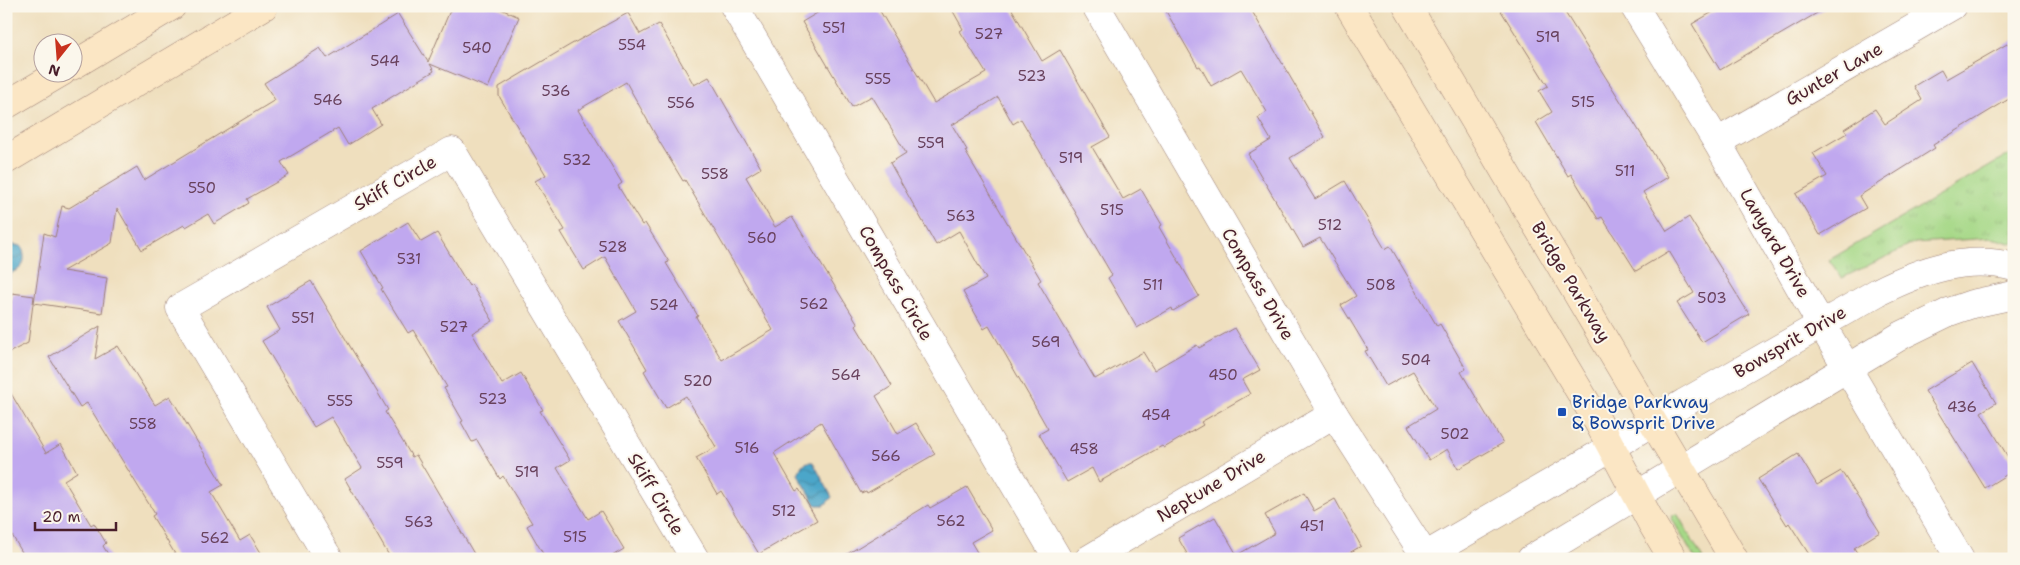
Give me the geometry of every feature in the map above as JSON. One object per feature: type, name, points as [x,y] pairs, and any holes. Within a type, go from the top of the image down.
[{"type":"street","points":[[82,60],[172,6]]},
{"type":"street","points":[[6,160],[264,6]]},
{"type":"street","name":"Compass Circle","points":[[734,6],[1058,559]]},
{"type":"street","name":"Compass Drive","points":[[1096,6],[1334,414],[1426,558]]},
{"type":"street","points":[[1350,6],[1612,446],[1651,522],[1673,559]]},
{"type":"street","name":"Bridge Parkway","points":[[1407,6],[1734,559]]},
{"type":"street","name":"Lanyard Drive","points":[[1634,6],[1717,142],[1960,559]]},
{"type":"street","name":"Gunter Lane","points":[[1717,142],[1952,6]]},
{"type":"street","points":[[6,105],[45,82]]},
{"type":"street","name":"Skiff Circle","points":[[329,559],[180,308],[452,151],[695,559]]},
{"type":"street","name":"Bowsprit Drive","points":[[1426,558],[1821,323],[1878,292],[1903,280],[1947,266],[1981,262],[2014,267]]},
{"type":"street","points":[[1531,559],[1902,335],[1949,312],[1972,304],[2014,295]]},
{"type":"street","name":"Neptune Drive","points":[[1089,559],[1334,414]]},
{"type":"green space","points":[[2014,152],[2014,244],[1992,238],[1915,243],[1842,278],[1829,260]]},
{"type":"green space","points":[[1676,514],[1703,559],[1695,559],[1672,519],[1673,515]]},
{"type":"water","points":[[6,243],[21,246],[24,258],[21,267],[12,273],[6,283]]},
{"type":"water","points":[[813,462],[832,497],[825,505],[816,505],[798,474],[802,465]]},
{"type":"building","points":[[452,6],[494,6],[519,17],[488,88],[430,64],[434,71],[372,109],[381,124],[348,145],[338,128],[281,162],[289,175],[247,199],[249,203],[214,224],[208,214],[186,227],[184,225],[142,250],[117,208],[112,243],[63,271],[107,278],[102,313],[34,303],[44,233],[55,237],[62,206],[69,208],[137,167],[144,180],[275,100],[264,83],[320,48],[327,58],[398,14],[428,62]]},
{"type":"building","points":[[829,6],[877,6],[934,103],[986,73],[960,31],[963,29],[950,6],[1010,6],[1042,61],[1060,50],[1110,137],[1092,147],[1123,199],[1141,189],[1162,225],[1159,227],[1199,296],[1173,311],[1172,308],[1137,328],[1108,278],[1112,275],[1021,119],[1013,124],[998,97],[952,125],[967,150],[965,151],[1041,280],[1038,282],[1095,379],[1143,352],[1154,370],[1197,345],[1199,348],[1235,328],[1260,370],[1242,380],[1250,394],[1201,422],[1203,425],[1164,448],[1162,446],[1099,482],[1092,468],[1067,482],[1039,434],[1048,429],[989,326],[984,329],[963,292],[986,279],[959,231],[936,245],[890,163],[906,153],[872,96],[852,107],[802,22]]},
{"type":"building","points":[[1163,6],[1249,6],[1325,137],[1290,158],[1315,199],[1345,181],[1385,249],[1390,246],[1437,326],[1440,324],[1466,369],[1461,372],[1503,443],[1458,469],[1447,449],[1429,460],[1408,426],[1436,409],[1413,371],[1386,386],[1365,351],[1368,350],[1341,305],[1356,296],[1320,238],[1303,247],[1248,154],[1271,140],[1258,118],[1267,112],[1241,69],[1211,86]]},
{"type":"building","points":[[1498,6],[1561,6],[1668,177],[1643,192],[1667,231],[1689,217],[1749,314],[1702,342],[1677,303],[1694,293],[1669,251],[1636,271],[1602,217],[1598,219],[1571,174],[1568,176],[1536,122],[1552,112],[1539,91],[1548,86]]},
{"type":"building","points":[[1723,6],[1829,6],[1720,70],[1692,24]]},
{"type":"building","points":[[628,13],[640,34],[659,24],[694,85],[709,77],[761,168],[746,177],[775,227],[792,217],[858,324],[856,326],[892,386],[876,396],[898,434],[916,423],[935,454],[867,493],[866,491],[861,493],[821,422],[774,453],[796,491],[799,489],[817,520],[759,554],[721,491],[717,494],[696,458],[716,447],[686,396],[666,408],[644,371],[647,369],[619,321],[636,311],[605,257],[584,270],[561,232],[565,230],[535,181],[546,175],[499,96],[499,87]],"holes":[[[626,82],[683,181],[685,180],[773,330],[722,360],[666,263],[669,262],[645,223],[642,225],[618,186],[622,183],[578,110]]]},
{"type":"building","points":[[2014,40],[2014,96],[1933,145],[1935,148],[1859,196],[1866,208],[1820,235],[1796,194],[1827,176],[1813,153],[1847,133],[1844,129],[1875,109],[1885,124],[1922,100],[1914,86],[1941,70],[1946,79]]},
{"type":"building","points":[[408,222],[421,242],[437,233],[469,286],[471,284],[493,321],[472,333],[502,384],[521,373],[543,410],[540,411],[570,460],[557,468],[588,519],[601,511],[624,549],[607,559],[546,559],[527,526],[532,523],[503,476],[500,479],[477,440],[472,442],[461,422],[463,421],[444,388],[447,387],[413,330],[408,333],[381,289],[383,288],[361,251]]},
{"type":"building","points":[[311,281],[388,410],[385,412],[412,457],[416,455],[477,559],[391,559],[345,479],[362,468],[331,417],[314,427],[262,341],[280,330],[267,307]]},
{"type":"building","points":[[12,293],[34,296],[28,343],[6,354],[6,338]]},
{"type":"building","points":[[100,326],[95,359],[118,346],[155,405],[170,396],[223,485],[211,492],[240,541],[250,535],[265,559],[178,559],[152,516],[155,514],[87,403],[80,407],[49,357]]},
{"type":"building","points":[[1972,363],[1996,403],[1981,412],[2014,467],[2014,470],[1985,488],[1925,391]]},
{"type":"building","points":[[6,385],[46,453],[61,444],[77,472],[64,480],[91,525],[94,523],[106,543],[103,546],[111,559],[26,559],[6,525]]},
{"type":"building","points":[[1798,454],[1817,485],[1841,471],[1880,532],[1854,548],[1861,559],[1812,559],[1789,523],[1787,525],[1758,479]]},
{"type":"building","points":[[967,487],[992,530],[971,542],[981,559],[839,559],[928,505],[930,508]]},
{"type":"building","points":[[1304,493],[1314,511],[1335,499],[1361,546],[1339,559],[1190,559],[1178,538],[1215,517],[1237,555],[1275,533],[1265,515]]},
{"type":"place","name":"Bridge Parkway & Bowsprit Drive","points":[[1562,412]]}]
